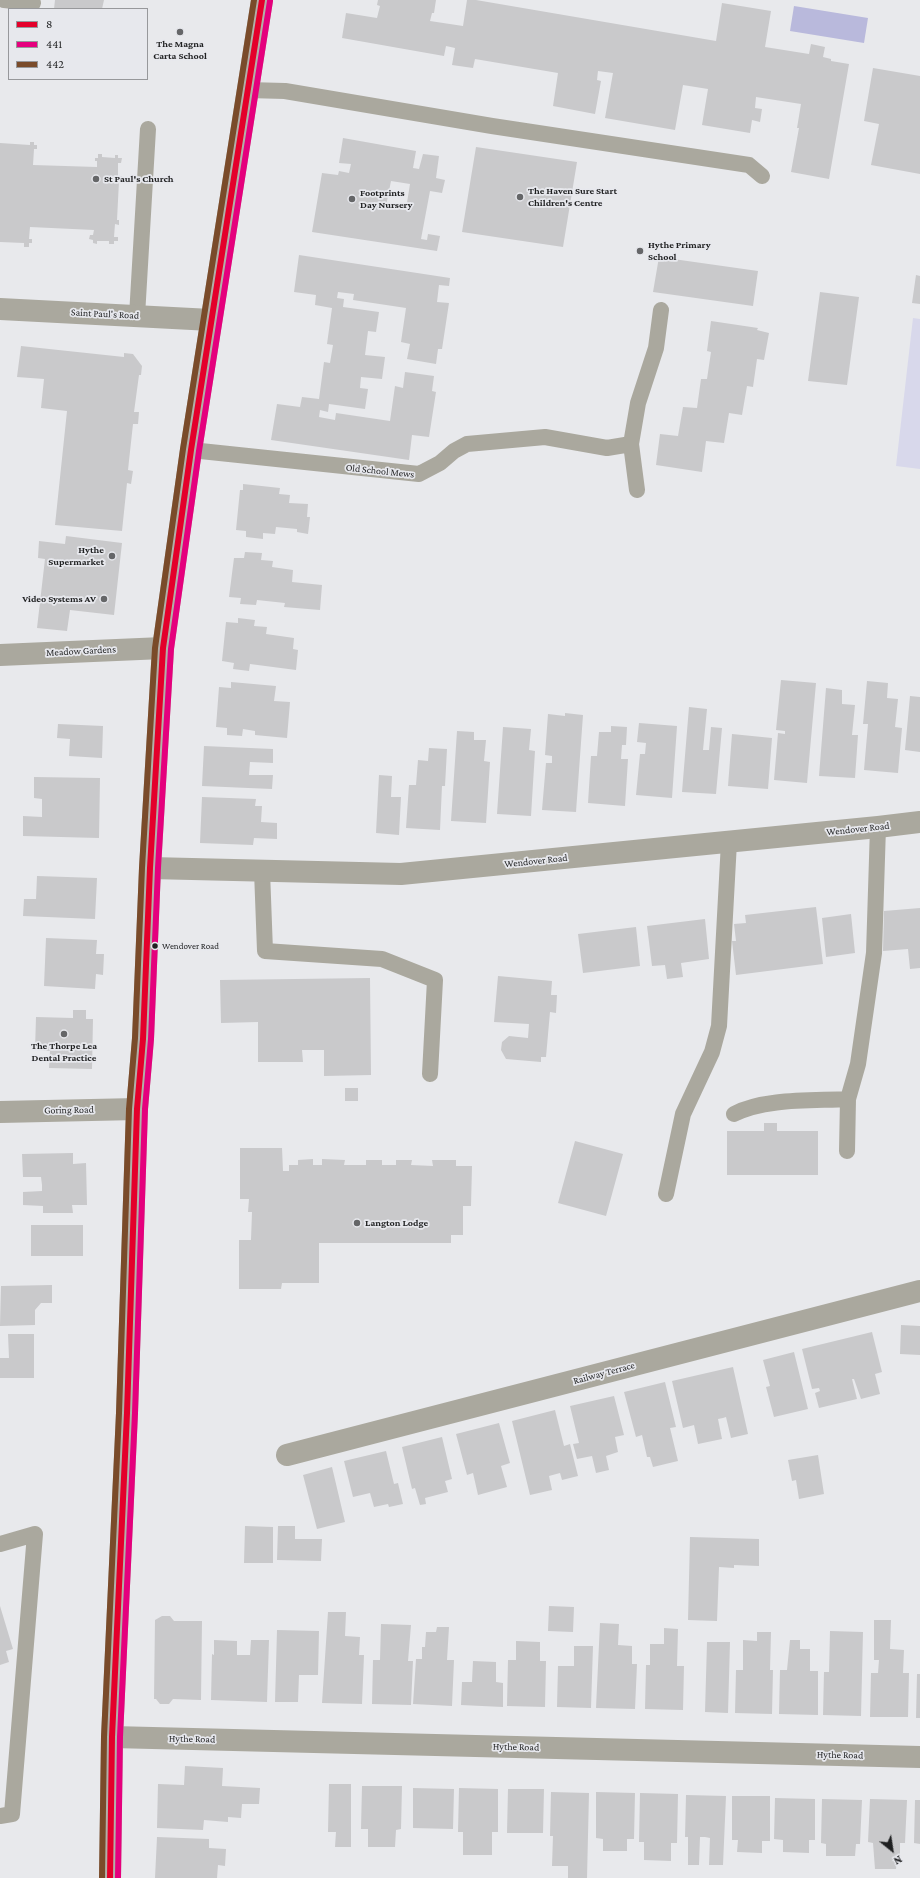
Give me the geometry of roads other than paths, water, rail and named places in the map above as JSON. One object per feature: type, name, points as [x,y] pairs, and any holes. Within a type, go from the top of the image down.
[{"type":"main road","points":[[110,1878],[112,1736],[127,1413],[137,1109],[143,1039],[150,868],[163,648],[191,450],[262,0]]},
{"type":"street","name":"Saint Paul's Road","points":[[0,309],[211,320]]},
{"type":"street","name":"Meadow Gardens","points":[[0,655],[163,648]]},
{"type":"street","name":"Wendover Road","points":[[150,868],[400,874],[920,822]]},
{"type":"street","name":"Goring Road","points":[[0,1112],[137,1109]]},
{"type":"street","name":"Railway Terrace","points":[[287,1455],[920,1292]]},
{"type":"street","name":"Hythe Road","points":[[112,1736],[920,1757]]},
{"type":"lane","points":[[4,0],[33,3]]},
{"type":"lane","points":[[247,90],[285,91],[492,126],[749,165],[762,176]]},
{"type":"lane","points":[[138,316],[148,129]]},
{"type":"lane","points":[[637,490],[631,444],[638,403],[656,348],[661,310]]},
{"type":"lane","name":"Old School Mews","points":[[191,450],[419,474],[440,463],[454,451],[467,444],[545,437],[607,448],[631,444]]},
{"type":"lane","points":[[847,1151],[848,1099],[858,1064],[874,952],[878,827]]},
{"type":"lane","points":[[666,1194],[683,1114],[712,1052],[719,1026],[729,842]]},
{"type":"lane","points":[[262,870],[265,951],[382,959],[435,980],[430,1074]]},
{"type":"lane","points":[[734,1114],[747,1108],[765,1104],[848,1099]]},
{"type":"lane","points":[[0,1544],[35,1534],[12,1814],[0,1816]]},
{"type":"water","points":[[794,6],[868,18],[864,43],[790,31]]},
{"type":"place","name":"The Magna Carta School","points":[[180,32]]},
{"type":"place","name":"St Paul's Church","points":[[96,179]]},
{"type":"place","name":"The Haven Sure Start Children's Centre","points":[[520,197]]},
{"type":"place","name":"Footprints Day Nursery","points":[[352,199]]},
{"type":"place","name":"Hythe Primary School","points":[[640,251]]},
{"type":"place","name":"Hythe Supermarket","points":[[112,556]]},
{"type":"place","name":"Video Systems AV","points":[[104,599]]},
{"type":"place","name":"Wendover Road","points":[[155,946]]},
{"type":"place","name":"The Thorpe Lea Dental Practice","points":[[64,1034]]},
{"type":"place","name":"Langton Lodge","points":[[357,1223]]}]
